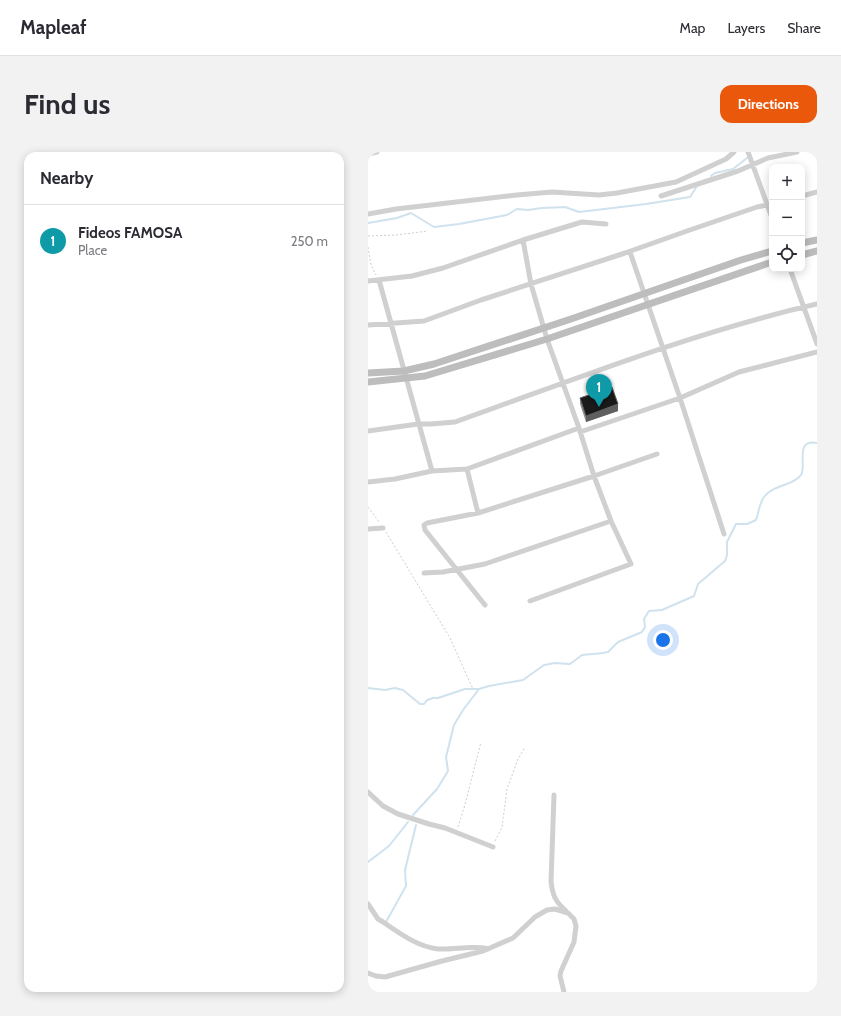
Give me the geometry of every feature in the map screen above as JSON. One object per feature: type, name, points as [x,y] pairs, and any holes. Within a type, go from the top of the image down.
[{"type":"main road","points":[[805,242],[817,240]]},
{"type":"main road","points":[[805,253],[817,251]]},
{"type":"main road","points":[[368,373],[404,371],[434,364],[769,252]]},
{"type":"main road","points":[[368,382],[425,376],[547,339],[769,263]]},
{"type":"street","points":[[368,154],[377,152]]},
{"type":"street","points":[[368,214],[396,209],[552,192],[599,195],[617,193],[676,182],[726,159],[734,152]]},
{"type":"street","points":[[748,152],[752,165],[769,202]]},
{"type":"street","points":[[661,196],[738,171],[768,158],[797,152]]},
{"type":"street","points":[[805,195],[817,192]]},
{"type":"street","points":[[368,325],[424,321],[630,252],[686,231],[769,204]]},
{"type":"street","points":[[368,281],[412,276],[443,268],[522,240],[582,222],[606,224]]},
{"type":"street","points":[[522,240],[531,284],[547,339],[580,430],[594,476],[611,521],[631,564],[530,601]]},
{"type":"street","points":[[630,252],[680,398],[724,534]]},
{"type":"street","points":[[791,272],[817,344]]},
{"type":"street","points":[[380,280],[432,471]]},
{"type":"street","points":[[368,431],[418,424],[455,422],[736,325],[804,306],[817,304]]},
{"type":"street","points":[[368,482],[395,479],[432,471],[466,469],[680,398],[739,372],[817,352]]},
{"type":"street","points":[[485,605],[425,530],[424,525],[427,523],[478,513],[657,454]]},
{"type":"street","points":[[466,469],[478,513]]},
{"type":"street","points":[[424,573],[485,564],[611,521]]},
{"type":"street","points":[[368,529],[383,528]]},
{"type":"street","points":[[368,792],[383,806],[398,814],[445,828],[493,848]]},
{"type":"street","points":[[554,795],[551,882],[553,896],[558,904],[574,920],[576,930],[574,942],[560,976],[564,992]]},
{"type":"street","points":[[368,904],[378,919],[416,942],[424,945],[439,949],[489,949]]},
{"type":"street","points":[[368,973],[385,977],[489,949],[513,938],[542,912],[555,910],[568,913]]},
{"type":"path","points":[[368,236],[396,235],[428,231]]},
{"type":"path","points":[[368,247],[371,264],[380,280]]},
{"type":"path","points":[[368,507],[383,528],[450,638],[474,689]]},
{"type":"path","points":[[456,833],[481,742]]},
{"type":"path","points":[[493,848],[502,827],[507,788],[518,759],[525,747]]},
{"type":"building","points":[[612,387],[618,404],[586,416],[580,398]]},
{"type":"waterway","points":[[711,176],[715,173],[733,169],[747,158]]},
{"type":"waterway","points":[[368,223],[397,218],[411,213],[434,227],[507,215],[517,209],[528,210],[565,207],[579,212],[690,197],[697,186]]},
{"type":"waterway","points":[[368,688],[385,690],[395,688],[403,690],[420,704],[424,704],[427,700],[465,689],[479,689],[523,680],[544,665],[555,663],[570,664],[582,655],[608,652],[618,642],[642,632],[645,627],[644,619],[649,611],[662,610],[694,596],[698,584],[725,561],[727,555],[727,542],[736,524],[747,524],[756,520],[761,502],[768,493],[798,479],[802,471],[803,449],[810,443],[817,443]]},
{"type":"waterway","points":[[413,815],[437,789],[448,771],[446,757],[454,725],[479,689]]},
{"type":"waterway","points":[[368,862],[389,846],[408,822]]},
{"type":"waterway","points":[[386,922],[406,886],[405,870],[416,825]]},
{"type":"place","name":"Fideos FAMOSA","points":[[599,407]]}]
